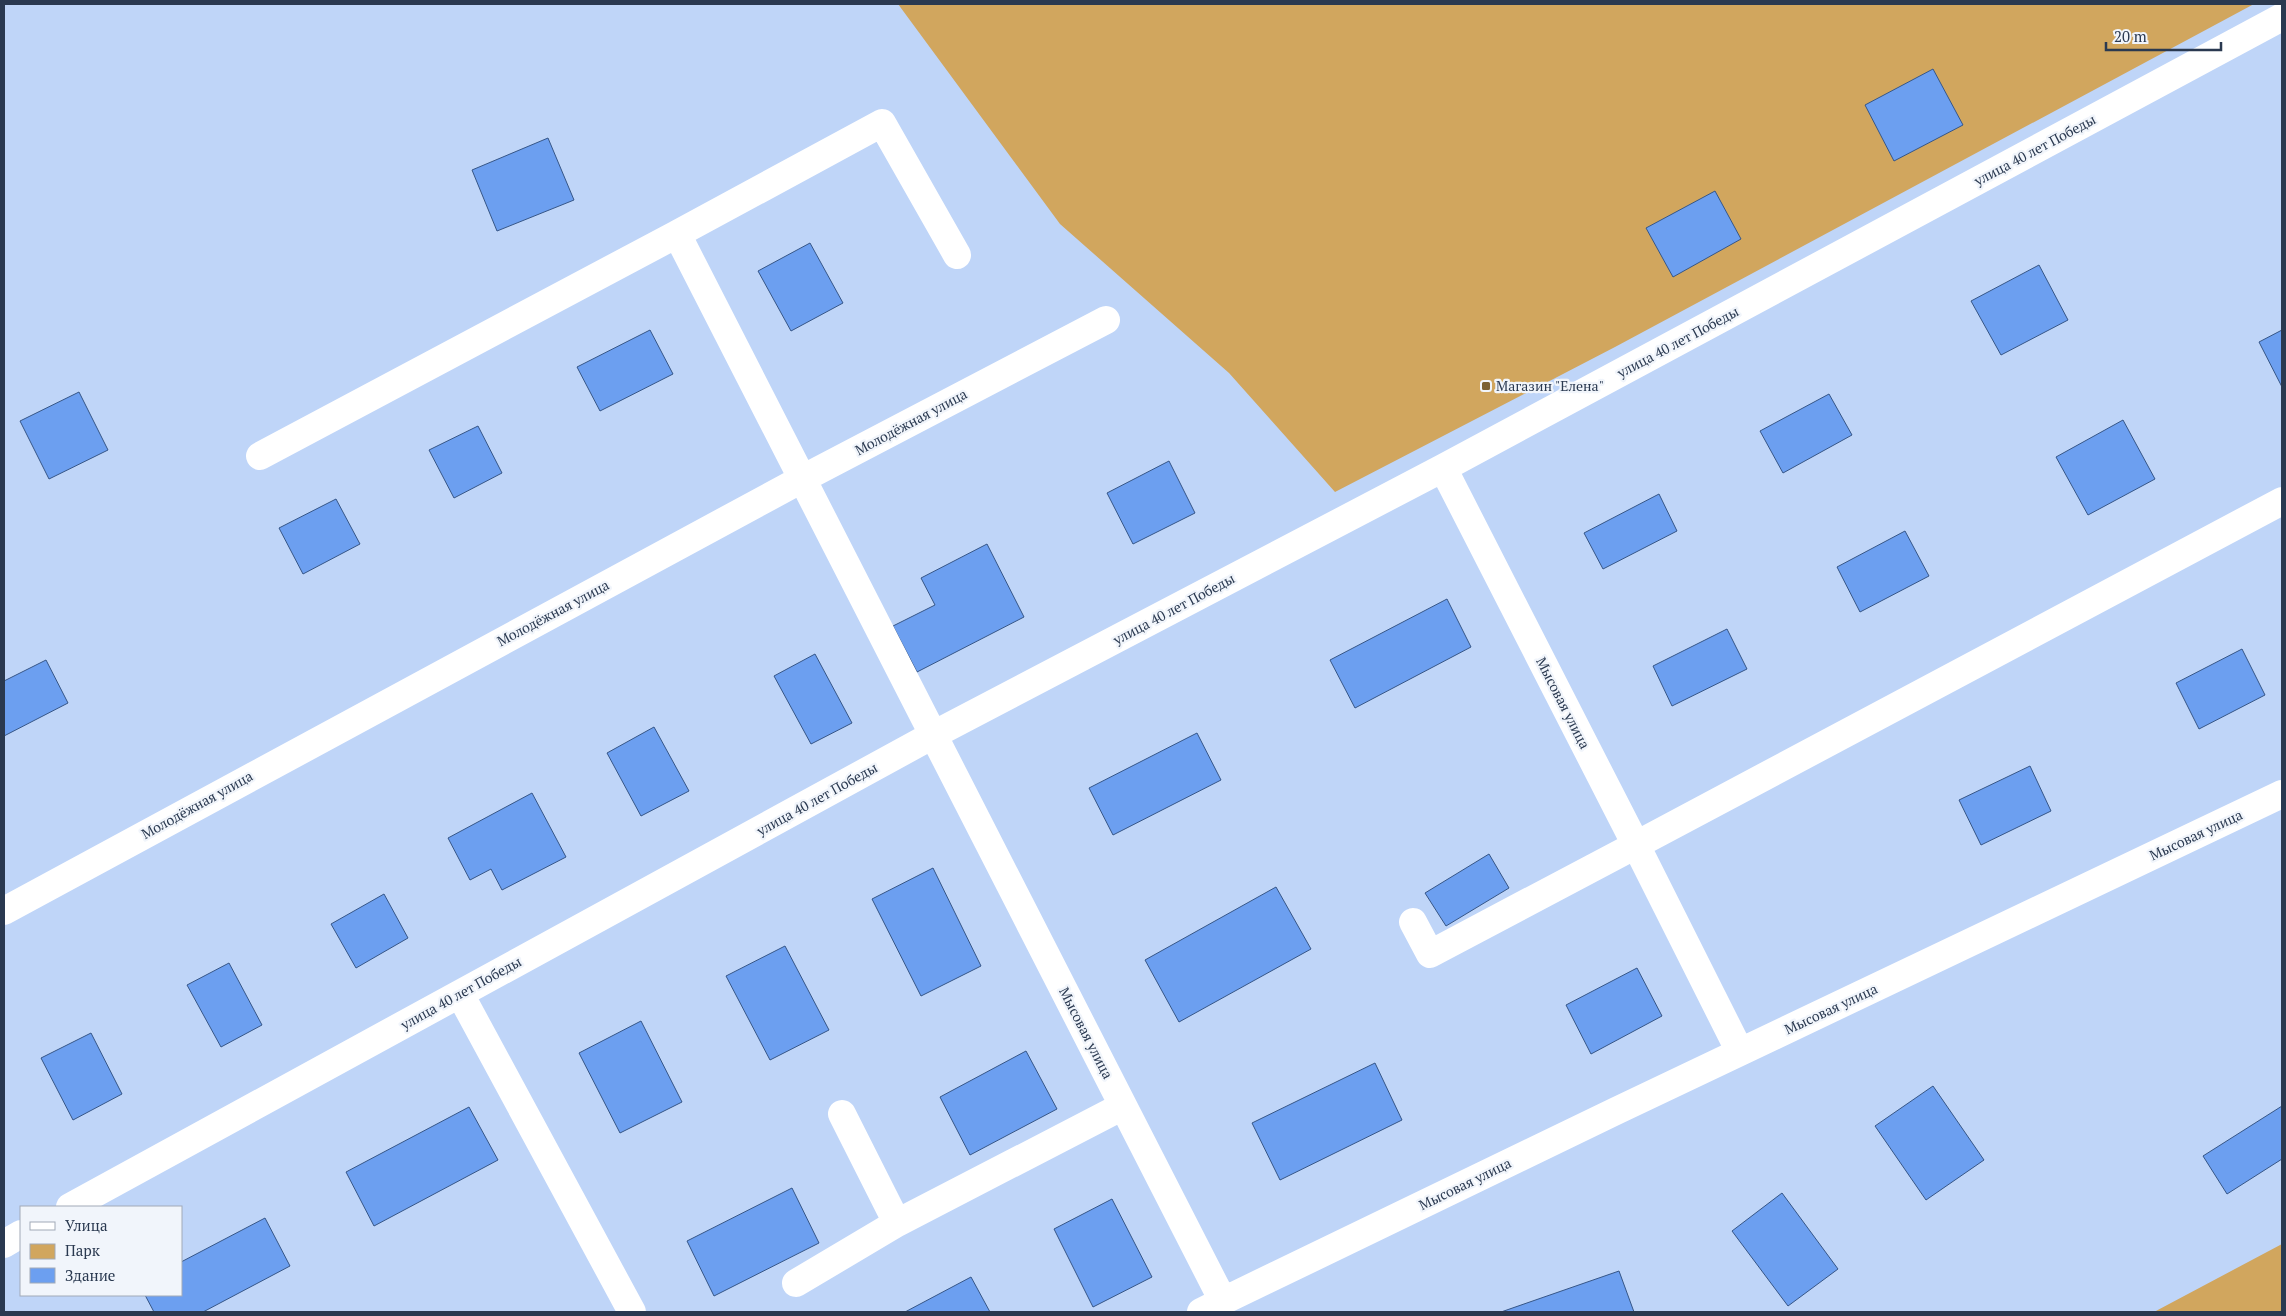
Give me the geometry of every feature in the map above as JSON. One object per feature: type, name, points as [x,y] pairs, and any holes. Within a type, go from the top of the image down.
[{"type":"street","name":"улица 40 лет Победы","points":[[72,1206],[933,735],[1443,468],[2282,17]]},
{"type":"street","points":[[260,456],[882,123],[957,255]]},
{"type":"street","name":"Мысовая улица","points":[[677,234],[1123,1106],[1212,1306],[2282,794]]},
{"type":"street","name":"Молодёжная улица","points":[[4,911],[802,479],[1106,320]]},
{"type":"street","name":"Мысовая улица","points":[[1443,468],[1740,1052]]},
{"type":"street","points":[[1413,922],[1430,954],[2282,501]]},
{"type":"street","points":[[460,994],[632,1312]]},
{"type":"street","points":[[796,1283],[897,1223],[1123,1106]]},
{"type":"street","points":[[842,1114],[897,1223]]},
{"type":"street","points":[[4,1244],[20,1235]]},
{"type":"green space","points":[[898,4],[2254,4],[1615,347],[1335,492],[1229,373],[1060,224]]},
{"type":"green space","points":[[2282,1244],[2282,1312],[2154,1312]]},
{"type":"building","points":[[1933,69],[1963,125],[1894,161],[1865,105]]},
{"type":"building","points":[[548,138],[574,200],[497,231],[472,170]]},
{"type":"building","points":[[1715,191],[1741,239],[1673,277],[1646,228]]},
{"type":"building","points":[[810,243],[843,303],[791,331],[758,271]]},
{"type":"building","points":[[2039,265],[2068,320],[2001,355],[1971,301]]},
{"type":"building","points":[[650,330],[673,374],[600,411],[577,367]]},
{"type":"building","points":[[2282,330],[2282,387],[2259,342]]},
{"type":"building","points":[[79,392],[108,450],[49,479],[20,421]]},
{"type":"building","points":[[1829,394],[1852,435],[1783,473],[1760,431]]},
{"type":"building","points":[[2123,420],[2155,479],[2088,515],[2056,457]]},
{"type":"building","points":[[478,426],[502,473],[454,498],[429,450]]},
{"type":"building","points":[[1169,461],[1195,513],[1133,544],[1107,493]]},
{"type":"building","points":[[1659,494],[1677,531],[1603,569],[1584,533]]},
{"type":"building","points":[[336,499],[360,544],[303,574],[279,528]]},
{"type":"building","points":[[1905,531],[1929,576],[1860,612],[1837,567]]},
{"type":"building","points":[[987,544],[1024,617],[917,672],[893,626],[935,605],[921,578]]},
{"type":"building","points":[[1447,599],[1471,647],[1355,708],[1330,660]]},
{"type":"building","points":[[1727,629],[1747,669],[1672,706],[1653,666]]},
{"type":"building","points":[[2242,649],[2265,695],[2199,729],[2176,683]]},
{"type":"building","points":[[815,654],[852,723],[811,744],[774,676]]},
{"type":"building","points":[[46,660],[68,703],[4,736],[4,681]]},
{"type":"building","points":[[654,727],[689,791],[641,816],[607,753]]},
{"type":"building","points":[[1197,733],[1221,780],[1113,835],[1089,788]]},
{"type":"building","points":[[2030,766],[2051,811],[1981,845],[1959,800]]},
{"type":"building","points":[[532,793],[566,857],[502,890],[491,869],[470,880],[448,838]]},
{"type":"building","points":[[1489,854],[1509,888],[1446,926],[1425,893]]},
{"type":"building","points":[[933,868],[981,966],[921,996],[872,899]]},
{"type":"building","points":[[1276,887],[1311,949],[1179,1022],[1145,960]]},
{"type":"building","points":[[384,894],[408,938],[356,968],[331,924]]},
{"type":"building","points":[[785,946],[829,1030],[770,1060],[726,976]]},
{"type":"building","points":[[229,963],[262,1025],[221,1047],[187,985]]},
{"type":"building","points":[[1637,968],[1662,1016],[1591,1054],[1566,1005]]},
{"type":"building","points":[[641,1021],[682,1102],[620,1133],[579,1053]]},
{"type":"building","points":[[91,1033],[122,1094],[73,1120],[41,1058]]},
{"type":"building","points":[[1026,1051],[1057,1109],[970,1155],[940,1097]]},
{"type":"building","points":[[1375,1063],[1402,1120],[1280,1180],[1252,1123]]},
{"type":"building","points":[[1933,1086],[1984,1160],[1926,1200],[1875,1126]]},
{"type":"building","points":[[2282,1106],[2282,1159],[2227,1194],[2203,1156]]},
{"type":"building","points":[[469,1107],[498,1160],[374,1226],[346,1172]]},
{"type":"building","points":[[792,1188],[819,1243],[714,1296],[687,1241]]},
{"type":"building","points":[[1782,1193],[1838,1269],[1788,1306],[1732,1231]]},
{"type":"building","points":[[1112,1199],[1152,1277],[1093,1307],[1054,1229]]},
{"type":"building","points":[[265,1218],[290,1266],[203,1312],[154,1312],[146,1296],[182,1296],[182,1261]]},
{"type":"building","points":[[1619,1271],[1634,1312],[1501,1312]]},
{"type":"building","points":[[971,1277],[990,1312],[905,1312]]},
{"type":"place","name":"Магазин \"Елена\"","points":[[1486,386]]}]
